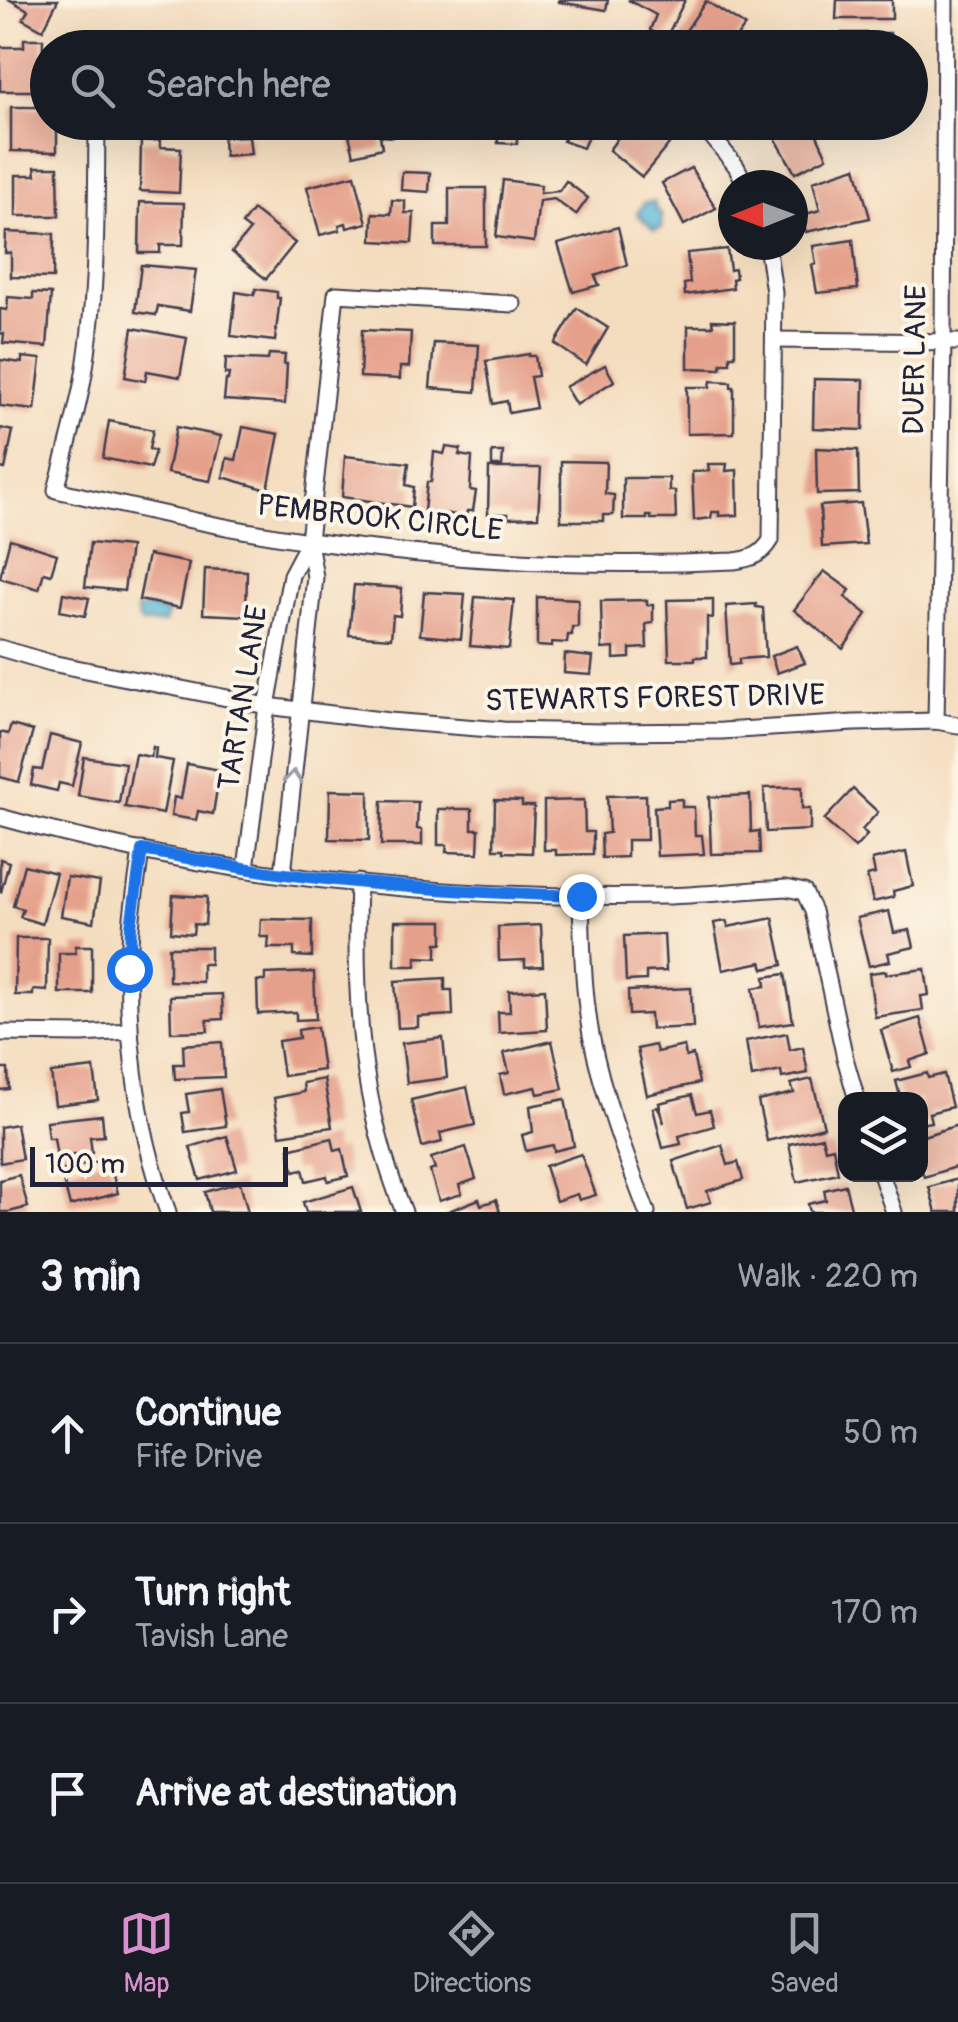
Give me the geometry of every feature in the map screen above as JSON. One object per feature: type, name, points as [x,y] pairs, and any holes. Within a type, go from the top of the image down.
[{"type":"street","name":"DUER LANE","points":[[936,721],[951,342],[945,0]]},
{"type":"street","name":"PEMBROOK CIRCLE","points":[[98,140],[91,320],[82,386],[56,490],[233,529],[447,557],[590,565],[734,561],[758,555],[770,540],[774,292],[770,260]]},
{"type":"street","points":[[715,140],[738,170]]},
{"type":"street","name":"TARTAN LANE","points":[[282,874],[315,577],[310,541],[336,294],[513,304]]},
{"type":"street","points":[[774,340],[951,342]]},
{"type":"street","name":"TARTAN LANE","points":[[246,868],[267,706],[291,575],[310,541]]},
{"type":"street","name":"STEWARTS FOREST DRIVE","points":[[0,648],[51,663],[267,706],[503,730],[722,731],[854,723],[958,724]]},
{"type":"street","points":[[0,817],[142,850],[282,874],[451,891],[581,896],[668,896],[786,888],[804,892],[814,911],[855,1092]]},
{"type":"street","points":[[142,850],[131,926],[130,1032],[148,1143],[168,1212]]},
{"type":"street","points":[[358,882],[355,958],[365,1074],[377,1133],[404,1212]]},
{"type":"street","points":[[581,896],[591,1034],[603,1087],[647,1212]]},
{"type":"street","points":[[0,1032],[130,1032]]},
{"type":"street","points":[[884,1182],[894,1212]]},
{"type":"water","points":[[654,202],[662,215],[661,228],[654,230],[637,214],[644,203]]},
{"type":"water","points":[[149,607],[167,613],[165,623],[142,624],[137,609]]},
{"type":"building","points":[[10,0],[58,0],[43,30],[23,19],[28,10]]},
{"type":"building","points":[[559,0],[608,0],[606,10]]},
{"type":"building","points":[[628,0],[685,0],[670,30],[650,30],[656,15]]},
{"type":"building","points":[[837,0],[892,0],[892,19],[836,19]]},
{"type":"building","points":[[706,1],[745,26],[742,30],[686,30]]},
{"type":"building","points":[[24,39],[30,39],[30,91],[0,91],[0,47],[24,47]]},
{"type":"building","points":[[11,107],[30,107],[30,140],[57,140],[57,152],[11,151]]},
{"type":"building","points":[[160,140],[160,147],[181,148],[179,193],[140,191],[141,141]]},
{"type":"building","points":[[223,140],[249,140],[251,154],[224,156]]},
{"type":"building","points":[[350,140],[381,140],[382,148],[354,155]]},
{"type":"building","points":[[498,140],[517,140],[517,144]]},
{"type":"building","points":[[563,140],[586,140],[583,148]]},
{"type":"building","points":[[616,140],[664,140],[669,144],[642,177],[609,150]]},
{"type":"building","points":[[776,140],[819,140],[827,157],[793,170]]},
{"type":"building","points":[[35,167],[58,167],[59,216],[16,216],[16,175],[36,175]]},
{"type":"building","points":[[856,167],[870,218],[808,232],[808,213],[820,210],[813,181]]},
{"type":"building","points":[[691,168],[716,208],[684,225],[662,183]]},
{"type":"building","points":[[402,172],[430,173],[429,192],[401,190]]},
{"type":"building","points":[[355,175],[367,223],[347,228],[346,223],[339,225],[340,230],[320,235],[307,187]]},
{"type":"building","points":[[503,180],[541,185],[540,193],[559,191],[566,181],[588,198],[576,215],[554,199],[539,201],[534,242],[496,237]]},
{"type":"building","points":[[449,188],[486,188],[486,246],[435,246],[435,226],[449,226]]},
{"type":"building","points":[[392,200],[405,201],[405,213],[414,213],[412,243],[372,241],[373,213],[391,214]]},
{"type":"building","points":[[140,202],[184,203],[183,245],[160,245],[160,253],[139,253]]},
{"type":"building","points":[[253,210],[295,243],[266,279],[232,252],[250,230],[242,224]]},
{"type":"building","points":[[618,227],[627,265],[595,276],[599,285],[573,292],[558,244]]},
{"type":"building","points":[[6,232],[54,234],[53,278],[11,277],[11,253],[5,253]]},
{"type":"building","points":[[853,240],[858,289],[817,293],[813,246]]},
{"type":"building","points":[[718,250],[718,260],[729,260],[730,270],[735,269],[733,288],[685,295],[684,284],[690,283],[687,253]]},
{"type":"building","points":[[141,265],[196,270],[190,311],[158,306],[156,315],[135,312]]},
{"type":"building","points":[[256,289],[277,292],[280,298],[275,341],[231,336],[236,292],[254,295]]},
{"type":"building","points":[[33,293],[51,294],[47,347],[3,343],[0,309],[7,310],[8,297],[33,299]]},
{"type":"building","points":[[577,308],[608,328],[586,365],[555,344]]},
{"type":"building","points":[[712,320],[735,321],[735,356],[730,356],[730,363],[721,363],[721,369],[688,368],[688,326],[713,326]]},
{"type":"building","points":[[133,328],[187,338],[180,377],[147,371],[145,381],[125,377]]},
{"type":"building","points":[[362,330],[411,332],[409,367],[400,367],[400,379],[360,377]]},
{"type":"building","points":[[434,343],[479,345],[476,392],[430,388]]},
{"type":"building","points":[[269,354],[285,355],[285,404],[224,400],[229,374],[225,374],[226,358],[268,360]]},
{"type":"building","points":[[535,356],[538,376],[530,377],[536,408],[509,413],[507,401],[493,404],[486,361]]},
{"type":"building","points":[[22,357],[41,359],[35,410],[0,406],[0,360],[22,363]]},
{"type":"building","points":[[605,365],[614,381],[576,405],[565,387]]},
{"type":"building","points":[[814,379],[864,380],[863,430],[813,428]]},
{"type":"building","points":[[711,381],[731,382],[734,387],[734,433],[687,434],[687,387],[710,387]]},
{"type":"building","points":[[109,421],[153,430],[149,449],[155,451],[150,468],[103,458]]},
{"type":"building","points":[[176,427],[221,436],[210,481],[167,473]]},
{"type":"building","points":[[243,427],[279,434],[268,490],[223,477],[227,458],[236,460]]},
{"type":"building","points":[[0,428],[13,431],[5,469],[0,468]]},
{"type":"building","points":[[446,447],[461,449],[459,455],[472,457],[470,490],[476,491],[473,511],[467,511],[466,516],[424,511],[434,452],[444,454]]},
{"type":"building","points":[[816,448],[858,450],[859,493],[817,494]]},
{"type":"building","points":[[492,452],[503,452],[502,466],[492,466]]},
{"type":"building","points":[[345,456],[409,463],[406,485],[414,487],[412,507],[342,497]]},
{"type":"building","points":[[561,461],[606,462],[605,494],[614,495],[613,515],[603,515],[603,521],[561,521]]},
{"type":"building","points":[[708,464],[727,464],[726,471],[737,470],[738,515],[719,516],[719,512],[712,512],[711,518],[694,520],[692,472],[709,471]]},
{"type":"building","points":[[489,468],[541,468],[538,517],[488,514]]},
{"type":"building","points":[[623,478],[669,478],[669,491],[675,491],[676,519],[623,519]]},
{"type":"building","points":[[861,503],[866,544],[822,547],[820,506]]},
{"type":"building","points":[[10,539],[57,554],[51,574],[44,572],[39,589],[0,578]]},
{"type":"building","points":[[90,543],[130,547],[124,591],[85,587]]},
{"type":"building","points":[[148,555],[189,563],[180,608],[139,600]]},
{"type":"building","points":[[205,569],[247,571],[246,616],[203,614]]},
{"type":"building","points":[[824,571],[850,590],[845,597],[867,614],[843,649],[794,610]]},
{"type":"building","points":[[354,585],[402,588],[400,616],[393,615],[391,638],[349,635]]},
{"type":"building","points":[[424,592],[465,594],[461,639],[420,635]]},
{"type":"building","points":[[63,593],[89,598],[85,616],[60,611]]},
{"type":"building","points":[[475,597],[514,600],[509,649],[470,646]]},
{"type":"building","points":[[537,597],[578,599],[578,627],[572,627],[567,643],[537,646]]},
{"type":"building","points":[[713,599],[713,618],[707,617],[707,657],[669,660],[667,600]]},
{"type":"building","points":[[647,600],[647,605],[653,605],[653,623],[646,624],[647,648],[630,649],[630,658],[614,659],[614,648],[602,649],[601,601]]},
{"type":"building","points":[[756,604],[763,608],[766,657],[739,659],[739,664],[730,665],[726,606]]},
{"type":"building","points":[[797,646],[805,663],[777,673],[771,656]]},
{"type":"building","points":[[565,654],[593,657],[591,675],[564,673]]},
{"type":"building","points":[[11,725],[33,731],[19,782],[0,777],[0,732],[8,734]]},
{"type":"building","points":[[50,735],[82,743],[72,786],[59,783],[57,791],[31,785],[34,769],[42,770]]},
{"type":"building","points":[[153,747],[155,758],[173,761],[163,814],[125,807],[135,754],[151,757]]},
{"type":"building","points":[[84,757],[125,763],[119,803],[78,796]]},
{"type":"building","points":[[187,764],[220,770],[213,814],[198,811],[196,820],[171,816],[174,797],[181,799]]},
{"type":"building","points":[[802,787],[802,809],[810,809],[810,830],[766,832],[764,788]]},
{"type":"building","points":[[853,789],[878,812],[862,830],[867,835],[855,848],[824,820]]},
{"type":"building","points":[[330,790],[369,791],[369,840],[329,839]]},
{"type":"building","points":[[646,795],[647,840],[627,840],[627,857],[602,858],[601,834],[609,833],[607,796]]},
{"type":"building","points":[[750,795],[751,832],[759,831],[760,853],[711,854],[709,797]]},
{"type":"building","points":[[682,799],[682,807],[694,807],[695,835],[702,835],[704,854],[657,856],[654,807]]},
{"type":"building","points":[[495,800],[522,801],[522,806],[534,806],[532,853],[494,849]]},
{"type":"building","points":[[584,800],[585,832],[593,832],[593,854],[556,855],[556,850],[544,850],[544,801]]},
{"type":"building","points":[[382,801],[418,802],[417,829],[422,830],[422,845],[381,845]]},
{"type":"building","points":[[438,809],[472,809],[472,829],[479,829],[478,853],[446,852],[447,845],[438,845]]},
{"type":"building","points":[[906,852],[913,886],[893,891],[894,897],[873,902],[867,876],[875,874],[872,860]]},
{"type":"building","points":[[0,859],[9,862],[1,892],[0,892]]},
{"type":"building","points":[[24,865],[56,873],[42,924],[20,917],[23,909],[13,906]]},
{"type":"building","points":[[67,877],[100,882],[94,922],[61,916]]},
{"type":"building","points":[[173,895],[207,897],[205,925],[194,924],[193,934],[171,932]]},
{"type":"building","points":[[889,911],[894,933],[910,930],[914,947],[888,953],[890,961],[869,966],[857,918]]},
{"type":"building","points":[[773,918],[783,965],[764,969],[762,962],[723,970],[714,923],[727,921],[728,927]]},
{"type":"building","points":[[261,919],[312,920],[312,957],[294,956],[294,948],[268,948],[269,937],[260,937]]},
{"type":"building","points":[[395,921],[443,921],[443,943],[437,943],[437,958],[416,957],[416,966],[395,966]]},
{"type":"building","points":[[541,925],[543,966],[525,967],[525,960],[499,961],[498,927]]},
{"type":"building","points":[[664,934],[666,971],[646,972],[646,980],[626,981],[624,936]]},
{"type":"building","points":[[16,938],[48,938],[47,991],[15,995]]},
{"type":"building","points":[[75,946],[92,946],[92,993],[59,993],[59,953],[76,953]]},
{"type":"building","points":[[169,947],[210,947],[210,964],[202,964],[202,982],[169,981]]},
{"type":"building","points":[[925,969],[929,995],[921,996],[923,1010],[875,1017],[869,973]]},
{"type":"building","points":[[314,972],[316,1019],[296,1020],[296,1012],[258,1014],[257,981],[265,981],[265,974]]},
{"type":"building","points":[[785,974],[793,1022],[759,1027],[753,988],[766,986],[765,977]]},
{"type":"building","points":[[445,978],[445,990],[452,990],[453,1015],[418,1017],[418,1027],[398,1028],[395,981]]},
{"type":"building","points":[[691,988],[693,1027],[651,1029],[650,1014],[629,1015],[628,991]]},
{"type":"building","points":[[545,989],[547,1030],[499,1033],[498,1012],[510,1012],[509,991]]},
{"type":"building","points":[[222,994],[223,1019],[207,1020],[208,1031],[171,1032],[170,996]]},
{"type":"building","points":[[920,1018],[930,1054],[909,1061],[911,1067],[893,1072],[881,1030]]},
{"type":"building","points":[[317,1027],[323,1070],[283,1076],[278,1041],[299,1038],[298,1030]]},
{"type":"building","points":[[787,1033],[790,1050],[803,1047],[808,1073],[782,1078],[781,1071],[752,1077],[746,1041]]},
{"type":"building","points":[[443,1038],[447,1078],[407,1083],[402,1043]]},
{"type":"building","points":[[552,1041],[563,1089],[538,1094],[536,1087],[504,1094],[500,1075],[509,1073],[504,1053]]},
{"type":"building","points":[[222,1042],[224,1077],[175,1079],[174,1064],[184,1064],[183,1045]]},
{"type":"building","points":[[655,1045],[657,1052],[684,1046],[686,1057],[693,1055],[699,1083],[647,1095],[637,1049]]},
{"type":"building","points":[[94,1068],[98,1100],[55,1105],[51,1073]]},
{"type":"building","points":[[0,1069],[8,1069],[9,1089],[0,1090]]},
{"type":"building","points":[[927,1073],[928,1078],[944,1074],[952,1107],[929,1113],[928,1123],[928,1092],[899,1092],[896,1081]]},
{"type":"building","points":[[324,1079],[332,1127],[280,1135],[274,1098],[304,1092],[303,1083]]},
{"type":"building","points":[[812,1079],[824,1127],[767,1141],[758,1101],[794,1093],[791,1084]]},
{"type":"building","points":[[467,1087],[475,1125],[440,1133],[442,1142],[422,1147],[411,1100]]},
{"type":"building","points":[[220,1089],[226,1126],[185,1132],[182,1113],[189,1112],[186,1094]]},
{"type":"building","points":[[692,1095],[697,1113],[710,1110],[714,1126],[679,1136],[681,1144],[663,1148],[653,1108],[658,1107],[664,1123],[659,1103]]},
{"type":"building","points":[[565,1099],[574,1146],[554,1151],[553,1145],[526,1151],[522,1135],[533,1132],[530,1106]]},
{"type":"building","points":[[102,1115],[104,1136],[90,1137],[92,1153],[57,1157],[54,1138],[48,1138],[46,1121]]},
{"type":"building","points":[[16,1124],[22,1159],[0,1163],[0,1127]]},
{"type":"building","points":[[958,1125],[958,1166],[928,1176],[928,1134]]},
{"type":"building","points":[[227,1136],[237,1170],[200,1180],[190,1147]]},
{"type":"building","points":[[822,1137],[825,1149],[833,1147],[838,1173],[797,1182],[789,1144]]},
{"type":"building","points":[[332,1138],[335,1151],[342,1149],[348,1176],[306,1181],[303,1169],[294,1171],[289,1149]]},
{"type":"building","points":[[722,1145],[728,1165],[738,1162],[743,1180],[707,1191],[711,1202],[687,1209],[673,1161]]},
{"type":"building","points":[[466,1147],[476,1179],[459,1185],[462,1194],[439,1201],[430,1171],[435,1169],[431,1158]]},
{"type":"building","points":[[581,1154],[596,1195],[579,1200],[577,1194],[556,1201],[545,1166]]},
{"type":"building","points":[[108,1158],[118,1193],[70,1206],[61,1171]]},
{"type":"building","points":[[19,1175],[28,1207],[0,1212],[0,1180]]},
{"type":"building","points":[[958,1179],[958,1212],[936,1212],[929,1187]]},
{"type":"building","points":[[240,1182],[248,1212],[210,1212],[205,1192]]},
{"type":"building","points":[[845,1185],[852,1212],[810,1212],[808,1204],[826,1200],[824,1190]]},
{"type":"building","points":[[353,1187],[361,1212],[306,1212],[303,1202]]},
{"type":"building","points":[[479,1199],[481,1205],[496,1200],[500,1212],[446,1212]]},
{"type":"route","points":[[129,969],[142,850],[282,874],[358,882],[451,891],[581,896]]}]
